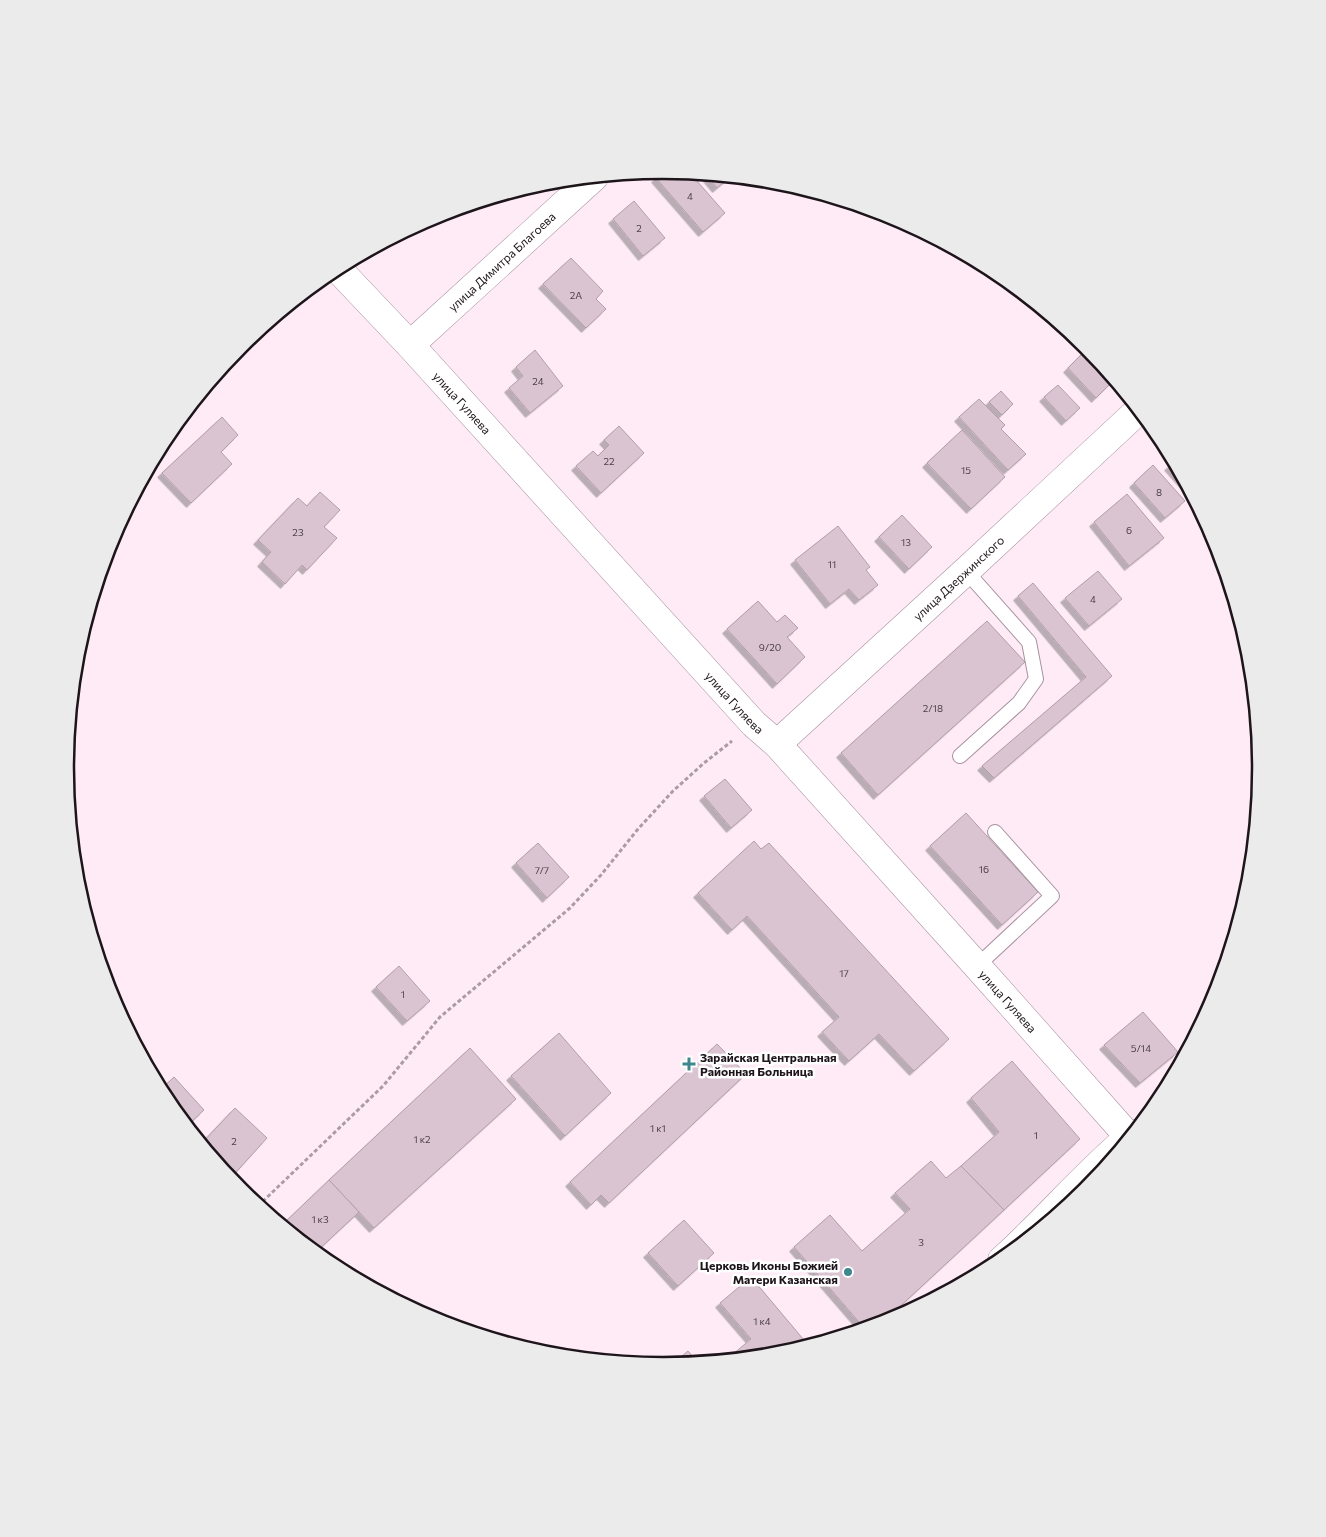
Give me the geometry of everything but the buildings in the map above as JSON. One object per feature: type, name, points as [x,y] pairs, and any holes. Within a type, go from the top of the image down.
[{"type":"street","name":"улица Димитра Благоева","points":[[410,345],[586,184]]},
{"type":"street","name":"улица Гуляева","points":[[343,274],[410,345],[754,724],[777,744],[1127,1131]]},
{"type":"street","name":"улица Дзержинского","points":[[777,744],[1134,415]]},
{"type":"street","points":[[1066,1199],[1091,1174]]},
{"type":"lane","points":[[960,756],[1019,703],[1036,679],[1029,642],[966,571]]},
{"type":"lane","points":[[978,966],[1052,896],[995,832]]},
{"type":"path","points":[[263,1201],[384,1086],[440,1018],[570,908],[673,791],[704,763],[754,724]]},
{"type":"place","name":"Зарайская Центральная Районная Больница","points":[[689,1064]]},
{"type":"place","name":"Церковь Иконы Божией Матери Казанская","points":[[848,1272]]}]
